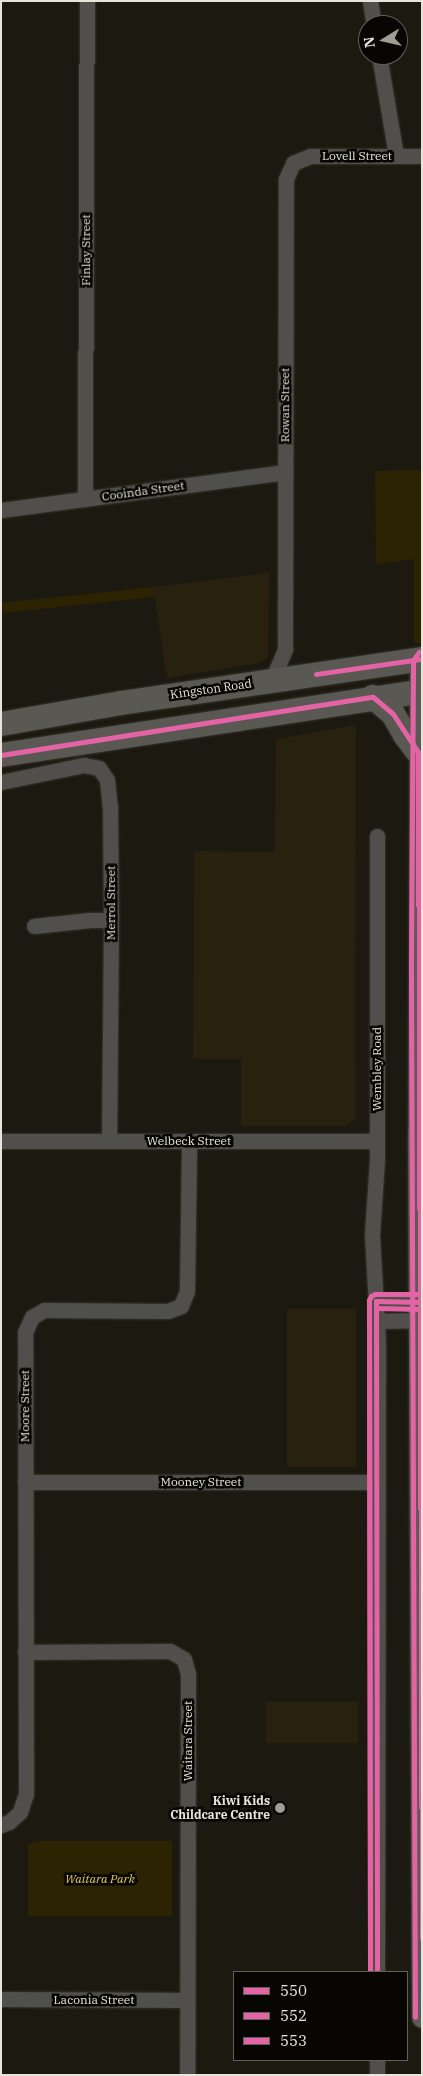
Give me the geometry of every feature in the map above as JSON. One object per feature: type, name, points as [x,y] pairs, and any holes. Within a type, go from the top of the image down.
[{"type":"main road","name":"Kingston Road","points":[[1,724],[121,703],[421,659]]},
{"type":"main road","points":[[421,659],[418,752],[422,2017]]},
{"type":"main road","points":[[1,755],[420,691]]},
{"type":"main road","points":[[373,697],[393,714],[404,735],[418,752]]},
{"type":"street","name":"Finlay Street","points":[[85,499],[87,1]]},
{"type":"street","points":[[370,1],[372,15]]},
{"type":"street","points":[[381,65],[396,156]]},
{"type":"street","name":"Lovell Street","points":[[293,163],[310,156],[422,156]]},
{"type":"street","name":"Rowan Street","points":[[272,680],[285,648],[286,179],[293,163]]},
{"type":"street","name":"Cooinda Street","points":[[1,510],[285,472]]},
{"type":"street","name":"Rowan Street","points":[[285,648],[298,676]]},
{"type":"street","name":"Merrol Street","points":[[1,782],[80,766],[96,767],[104,774],[107,780],[110,800],[111,920],[109,1141]]},
{"type":"street","name":"Wembley Road","points":[[377,836],[377,1141],[372,1235],[377,1322],[377,1971]]},
{"type":"street","points":[[34,926],[90,920],[111,920]]},
{"type":"street","name":"Welbeck Street","points":[[1,1141],[377,1141]]},
{"type":"street","name":"Moore Street","points":[[1,1825],[9,1822],[20,1812],[26,1794],[25,1332],[32,1317],[44,1310],[168,1311],[181,1306],[186,1291],[189,1141]]},
{"type":"street","points":[[376,1301],[420,1311]]},
{"type":"street","points":[[377,1322],[420,1311]]},
{"type":"street","name":"Mooney Street","points":[[25,1482],[377,1482]]},
{"type":"street","name":"Waitara Street","points":[[25,1652],[170,1651],[184,1659],[188,1674],[187,2075]]},
{"type":"street","name":"Laconia Street","points":[[1,1999],[186,2000]]},
{"type":"street","points":[[377,2061],[377,2075]]},
{"type":"shaded area","points":[[269,573],[268,657],[260,663],[167,678],[153,587]]},
{"type":"shaded area","points":[[356,725],[355,1120],[346,1126],[241,1126],[241,1059],[193,1059],[194,851],[275,852],[276,739]]},
{"type":"shaded area","points":[[287,1309],[356,1309],[356,1467],[287,1467]]},
{"type":"shaded area","points":[[266,1702],[358,1702],[358,1743],[266,1743]]},
{"type":"green space","points":[[422,470],[422,643],[414,643],[414,559],[376,564],[375,471]]},
{"type":"green space","points":[[153,587],[154,597],[2,613],[1,603]]},
{"type":"green space","name":"Waitara Park","points":[[39,1841],[172,1841],[172,1916],[28,1916],[28,1844]]},
{"type":"transit line","points":[[415,2017],[411,958],[413,660],[419,652]]},
{"type":"transit line","name":"550","points":[[316,674],[422,659]]},
{"type":"transit line","name":"550","points":[[1,755],[373,697],[393,714],[418,752],[422,1938]]},
{"type":"transit line","points":[[370,1971],[369,1300],[375,1294],[422,1294]]},
{"type":"transit line","name":"553","points":[[369,1301],[370,1971]]},
{"type":"transit line","name":"552","points":[[376,1301],[377,1971]]},
{"type":"transit line","name":"552","points":[[376,1301],[422,1302]]},
{"type":"transit line","name":"553","points":[[376,1308],[422,1309]]},
{"type":"place","name":"Kiwi Kids Childcare Centre","points":[[280,1808]]}]
